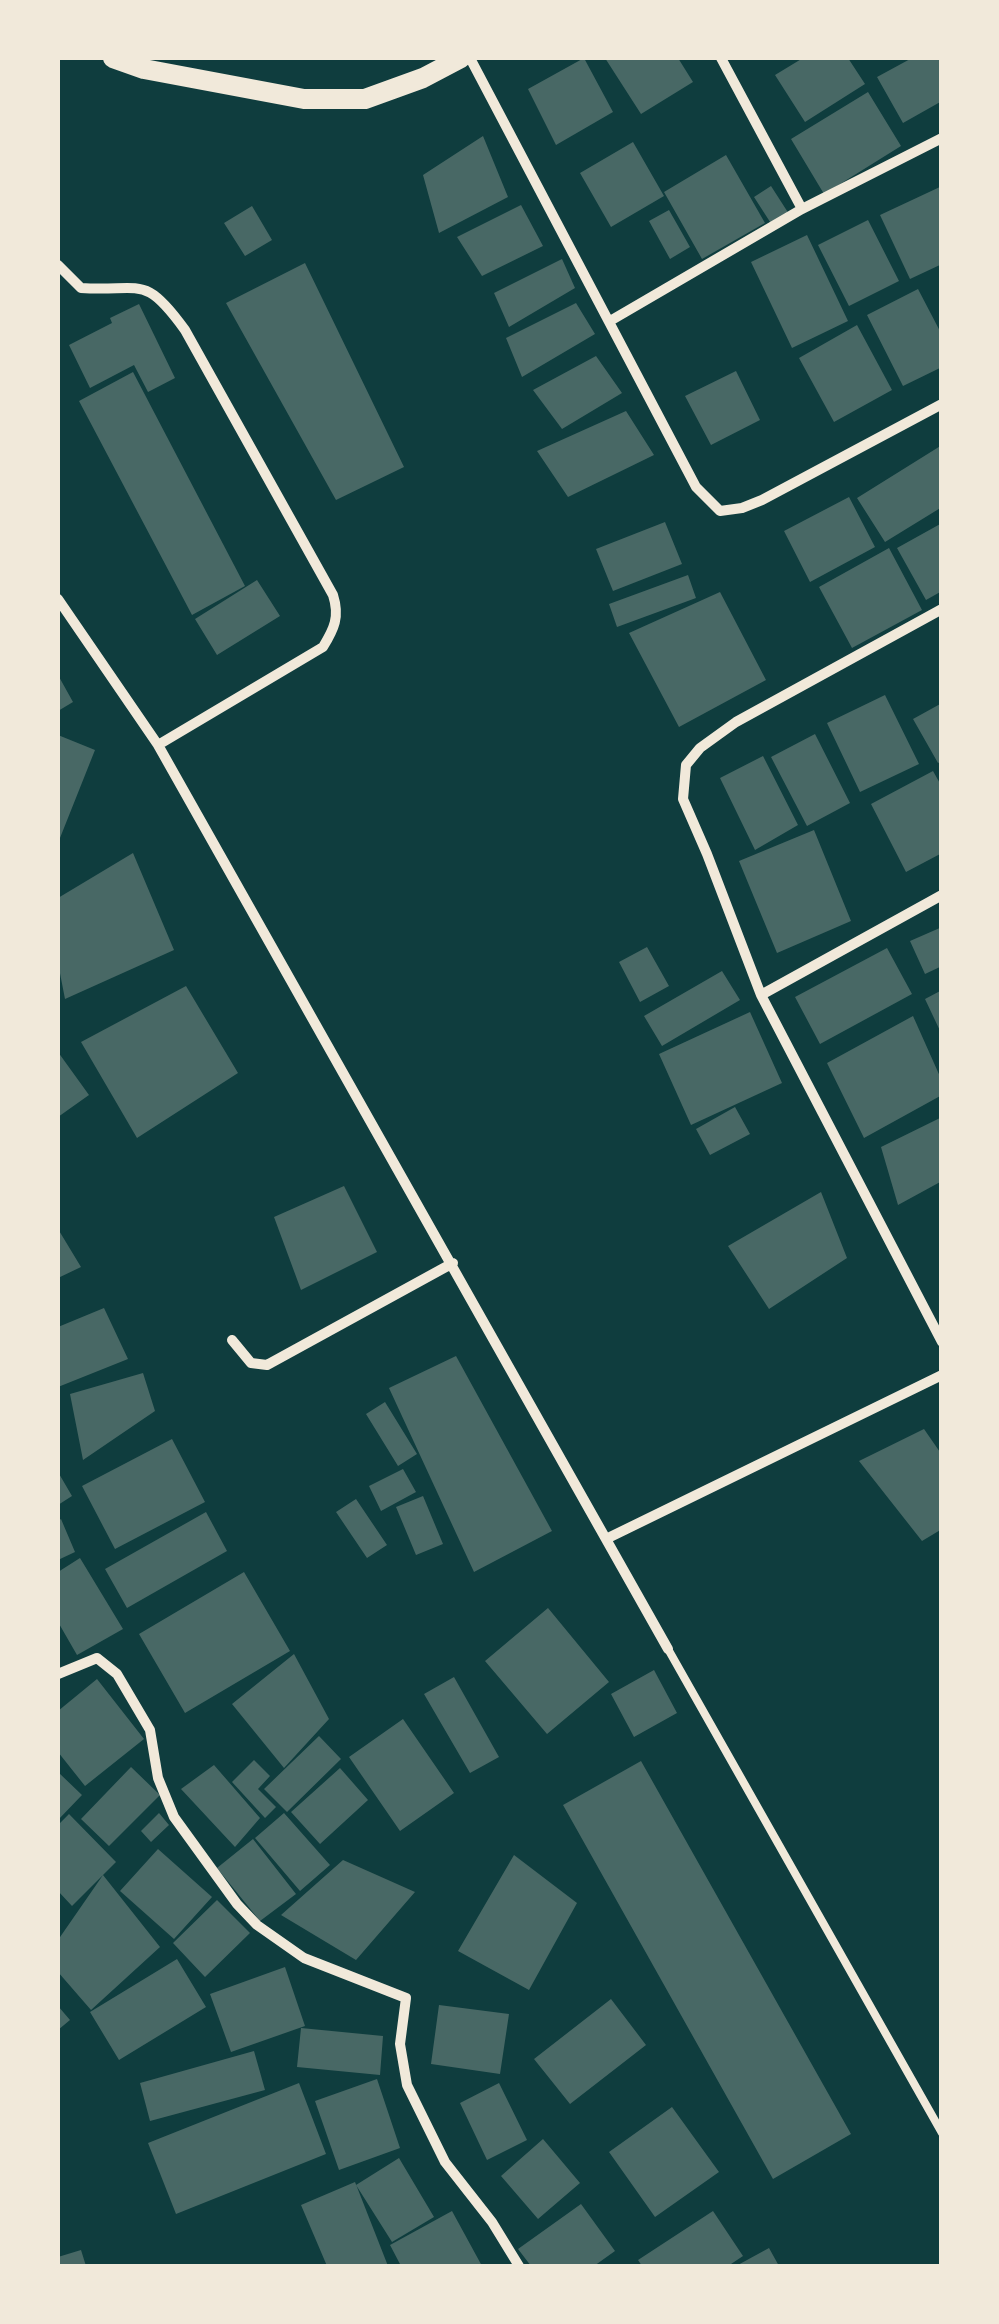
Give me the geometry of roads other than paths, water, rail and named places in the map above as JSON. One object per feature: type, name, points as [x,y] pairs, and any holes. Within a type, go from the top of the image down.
[{"type":"main road","points":[[113,58],[144,68],[304,99],[366,98],[423,78],[461,58]]},
{"type":"street","points":[[470,58],[696,488],[720,511],[762,500],[942,404]]},
{"type":"street","points":[[721,58],[802,210]]},
{"type":"street","points":[[610,321],[802,210],[942,138]]},
{"type":"street","points":[[58,266],[81,288],[126,285],[148,291],[164,301],[186,330],[338,610],[334,627],[322,647],[158,745]]},
{"type":"street","points":[[58,599],[158,745],[668,1648]]},
{"type":"street","points":[[942,609],[736,722],[700,748],[686,765],[683,799],[762,994],[942,1342]]},
{"type":"street","points":[[762,994],[942,895]]},
{"type":"street","points":[[232,1340],[251,1363],[267,1365],[452,1263]]},
{"type":"street","points":[[608,1538],[942,1375]]},
{"type":"street","points":[[58,1674],[97,1658],[117,1674],[150,1730],[158,1778],[174,1817],[257,1925],[304,1958],[406,1998],[400,2044],[407,2085],[445,2162],[492,2222],[518,2266]]},
{"type":"lane","points":[[668,1648],[942,2133]]}]
